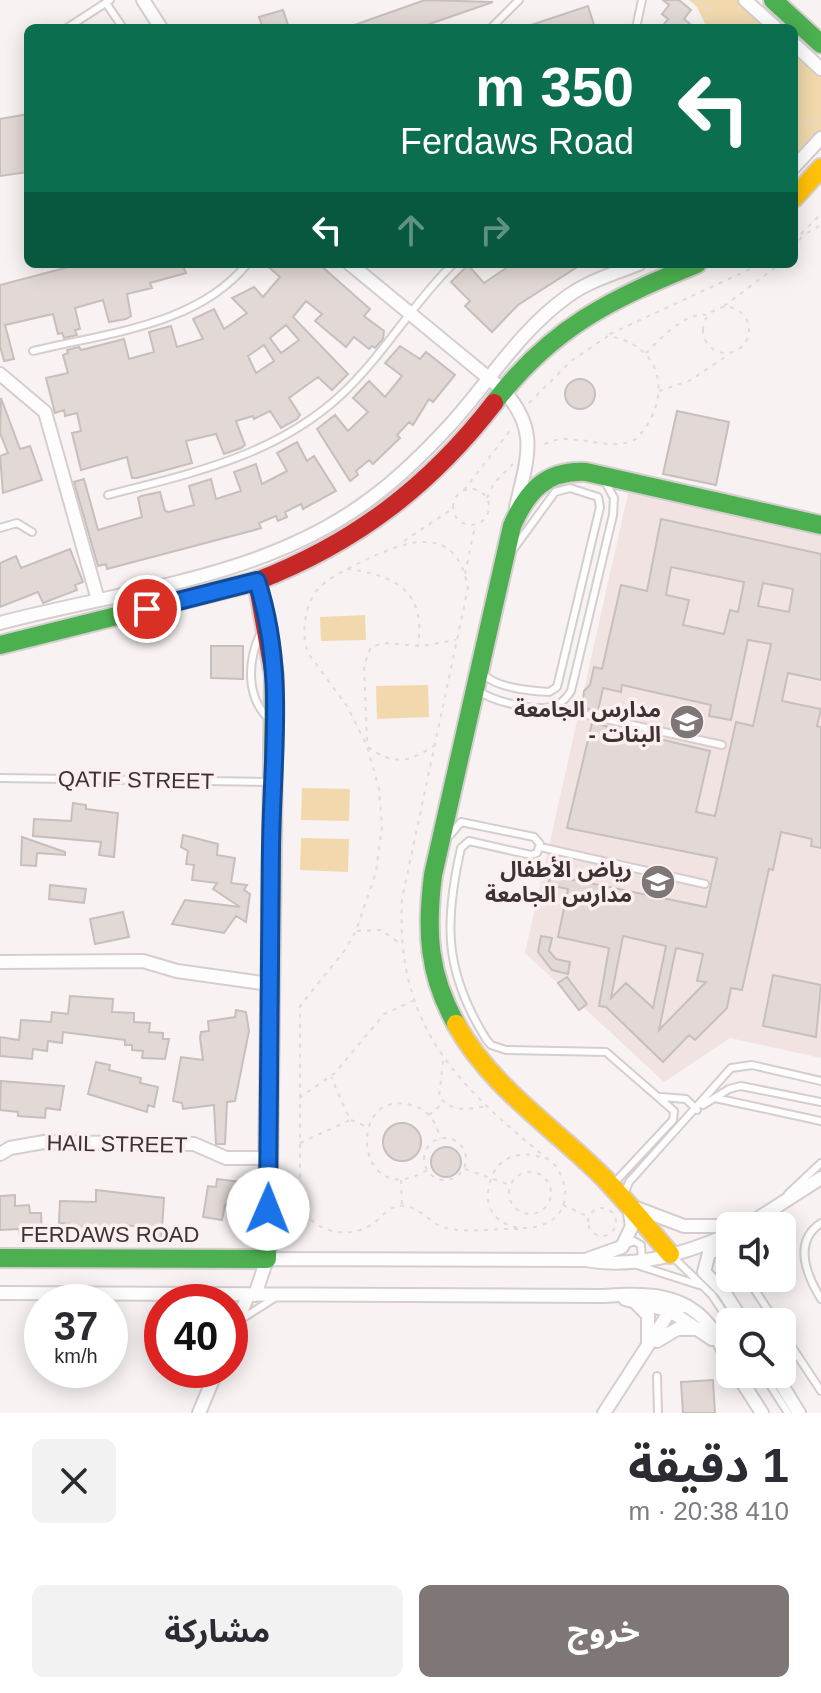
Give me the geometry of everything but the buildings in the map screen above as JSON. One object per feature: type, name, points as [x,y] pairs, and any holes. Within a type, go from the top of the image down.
[{"type":"street","points":[[143,0],[158,24]]},
{"type":"street","points":[[745,0],[772,24]]},
{"type":"street","points":[[773,0],[821,44]]},
{"type":"street","points":[[798,48],[821,69]]},
{"type":"street","points":[[798,163],[821,138]]},
{"type":"street","points":[[798,194],[821,168]]},
{"type":"street","points":[[355,268],[503,390],[522,414],[529,451],[437,857],[427,920],[430,950],[444,1003],[456,1028],[490,1073],[605,1179],[670,1254]]},
{"type":"street","points":[[0,623],[266,556],[335,523],[406,469],[451,424],[512,348],[569,295],[630,268]]},
{"type":"street","points":[[0,645],[257,581],[336,548],[384,517],[440,468],[503,390],[544,346],[578,319],[630,290],[687,268]]},
{"type":"street","points":[[0,374],[45,412],[98,600]]},
{"type":"street","points":[[512,526],[520,503],[536,483],[558,473],[597,475],[821,525]]},
{"type":"street","points":[[248,1302],[267,1259],[272,782],[277,674],[268,620],[257,581]]},
{"type":"street","points":[[0,962],[143,961],[177,971],[269,984]]},
{"type":"street","name":"HAIL STREET","points":[[5,1151],[44,1142],[194,1144],[226,1158],[269,1158]]},
{"type":"street","points":[[774,1212],[821,1178]]},
{"type":"street","points":[[776,1212],[821,1187]]},
{"type":"street","points":[[627,1206],[684,1226],[716,1226]]},
{"type":"street","points":[[585,1260],[622,1247],[632,1226],[627,1206]]},
{"type":"street","points":[[267,1259],[585,1260],[637,1263],[716,1246]]},
{"type":"street","points":[[716,1250],[709,1253],[703,1264],[706,1277],[716,1285]]},
{"type":"street","name":"FERDAWS ROAD","points":[[0,1258],[267,1259]]},
{"type":"street","points":[[0,1293],[144,1294]]},
{"type":"street","points":[[248,1296],[604,1296],[648,1293],[687,1306],[707,1323],[716,1339]]},
{"type":"street","points":[[604,1296],[670,1311],[703,1331],[716,1346]]},
{"type":"street","points":[[630,1300],[642,1306],[648,1315],[647,1352]]},
{"type":"street","points":[[604,1413],[647,1352],[670,1311],[675,1306],[687,1306]]},
{"type":"street","points":[[647,1352],[671,1331],[690,1327],[703,1331]]},
{"type":"street","points":[[199,1413],[209,1388]]},
{"type":"street","points":[[746,1388],[762,1413]]},
{"type":"street","points":[[784,1388],[799,1413]]},
{"type":"lane","points":[[495,24],[519,0]]},
{"type":"lane","points":[[637,24],[642,0]]},
{"type":"lane","points":[[73,24],[108,1],[121,24]]},
{"type":"lane","points":[[33,351],[185,311],[228,284],[243,268]]},
{"type":"lane","points":[[108,495],[213,468],[277,442],[343,393],[449,268]]},
{"type":"lane","points":[[479,670],[477,688],[488,696],[540,707],[558,705],[571,691],[613,515],[612,491],[597,475]]},
{"type":"lane","points":[[479,670],[490,680],[544,692],[557,687],[600,507],[598,497],[570,488],[555,492],[502,565]]},
{"type":"lane","points":[[0,528],[17,523],[32,532]]},
{"type":"lane","points":[[558,705],[561,709],[722,745]]},
{"type":"lane","name":"QATIF STREET","points":[[0,778],[272,782]]},
{"type":"lane","points":[[437,857],[455,825],[461,822],[534,837],[540,847],[705,884]]},
{"type":"lane","points":[[540,847],[531,855],[469,841],[461,848],[449,901],[449,932],[457,976],[471,1014],[486,1039],[499,1049],[606,1052],[674,1111],[673,1120],[617,1180],[605,1179]]},
{"type":"lane","points":[[627,1206],[624,1192],[629,1182],[697,1110],[724,1072],[738,1066],[752,1065],[821,1081]]},
{"type":"lane","points":[[697,1110],[735,1087],[749,1086],[821,1102]]},
{"type":"lane","points":[[660,1097],[686,1099],[697,1110]]},
{"type":"lane","points":[[714,1097],[821,1121]]},
{"type":"lane","points":[[772,1212],[821,1163]]},
{"type":"lane","points":[[821,1223],[806,1240],[804,1259],[809,1279],[821,1299]]},
{"type":"lane","points":[[622,1247],[634,1241],[641,1245],[644,1253],[637,1263],[704,1288]]},
{"type":"lane","points":[[670,1254],[719,1308]]},
{"type":"lane","points":[[248,1317],[259,1305],[286,1295]]},
{"type":"lane","points":[[796,1353],[821,1391]]},
{"type":"lane","points":[[657,1376],[658,1413]]},
{"type":"lane","points":[[772,1388],[788,1413]]},
{"type":"path","points":[[699,0],[716,24]]},
{"type":"path","points":[[798,122],[821,122]]},
{"type":"path","points":[[798,243],[821,214]]},
{"type":"path","points":[[798,239],[821,225]]},
{"type":"path","points":[[400,543],[414,540],[439,546],[451,554],[465,574],[468,588],[403,890],[402,946],[414,1000],[444,1060],[562,1177],[562,1204],[552,1221],[541,1227],[451,1229],[402,1206],[391,1208],[369,1226],[356,1231],[320,1228],[300,1207],[300,1006],[338,960],[356,931],[371,893],[382,827],[379,789],[367,746],[347,706],[314,663],[304,643],[305,620],[314,595],[347,569],[400,543],[453,508],[456,497],[553,377],[608,336],[752,268]]},
{"type":"path","points":[[731,353],[714,351],[704,340],[703,326],[708,316],[775,268]]},
{"type":"path","points":[[658,391],[689,381],[746,342],[749,328],[737,310],[723,307]]},
{"type":"path","points":[[646,354],[687,321],[699,314],[708,316]]},
{"type":"path","points":[[453,508],[462,523],[475,524],[487,516],[487,498],[506,469],[529,451],[566,437],[627,444],[646,429],[654,415],[658,391],[654,367],[646,354],[628,340],[608,336]]},
{"type":"path","points":[[464,490],[475,489],[487,498]]},
{"type":"path","points":[[465,574],[475,524]]},
{"type":"path","points":[[347,569],[388,578],[409,593],[419,617],[418,646]]},
{"type":"path","points":[[367,746],[366,654],[371,647],[384,643],[418,646],[457,640]]},
{"type":"path","points":[[367,746],[388,760],[401,762],[412,760],[434,745]]},
{"type":"path","points":[[356,931],[381,930],[402,946]]},
{"type":"path","points":[[299,1098],[331,1075],[384,1014],[414,1000]]},
{"type":"path","points":[[444,1060],[439,1080],[439,1097],[443,1102],[455,1109],[487,1106]]},
{"type":"path","points":[[331,1075],[350,1120],[368,1128]]},
{"type":"path","points":[[429,1115],[443,1102]]},
{"type":"path","points":[[427,1170],[401,1179],[383,1174],[374,1166],[365,1145],[368,1128],[378,1113],[399,1104],[411,1105],[429,1115],[440,1139]]},
{"type":"path","points":[[299,1144],[350,1120]]},
{"type":"path","points":[[440,1139],[449,1139],[461,1145],[466,1158],[464,1168],[446,1181],[434,1178],[423,1161],[426,1148],[440,1139]]},
{"type":"path","points":[[518,1229],[497,1217],[491,1207],[488,1195],[491,1178],[501,1163],[512,1156],[535,1154],[546,1159]]},
{"type":"path","points":[[464,1168],[510,1185]]},
{"type":"path","points":[[522,1173],[541,1175],[551,1191],[548,1204],[532,1214],[519,1211],[510,1201],[510,1185],[522,1173]]},
{"type":"path","points":[[401,1179],[402,1206]]},
{"type":"path","points":[[562,1204],[589,1217]]},
{"type":"path","points":[[597,1209],[609,1210],[616,1221],[614,1230],[602,1236],[594,1234],[589,1227],[589,1217],[597,1209]]},
{"type":"shaded area","points":[[689,0],[739,0],[765,24],[705,24],[697,7]]},
{"type":"shaded area","points":[[798,56],[821,77],[821,131],[798,157]]},
{"type":"shaded area","points":[[629,489],[821,531],[821,1058],[730,1038],[664,1082],[525,953]]},
{"type":"shaded area","points":[[365,615],[366,640],[321,641],[320,617]]},
{"type":"shaded area","points":[[428,685],[429,717],[377,719],[376,686]]},
{"type":"shaded area","points":[[302,788],[350,789],[349,821],[301,820]]},
{"type":"shaded area","points":[[301,838],[349,839],[348,872],[300,870]]},
{"type":"traffic: fast","points":[[773,0],[821,44]]},
{"type":"traffic: fast","points":[[494,403],[538,354],[585,318],[610,303],[688,268]]},
{"type":"traffic: fast","points":[[456,1024],[440,988],[431,952],[433,875],[512,526],[531,493],[549,479],[572,472],[586,472],[821,525]]},
{"type":"traffic: fast","points":[[0,645],[257,581]]},
{"type":"traffic: fast","points":[[0,1258],[267,1259],[274,676]]},
{"type":"traffic: slow","points":[[798,194],[821,168]]},
{"type":"traffic: slow","points":[[456,1024],[470,1047],[505,1088],[605,1179],[670,1254]]},
{"type":"traffic: jam","points":[[274,676],[257,581],[326,549],[388,509],[444,460],[494,403]]},
{"type":"place","name":"مدارس الجامعة - البنات","points":[[687,722]]},
{"type":"place","name":"رياض الأطفال مدارس الجامعة","points":[[658,882]]},
{"type":"route","points":[[147,609],[257,581],[275,654],[278,695],[272,782],[268,1209]]}]
